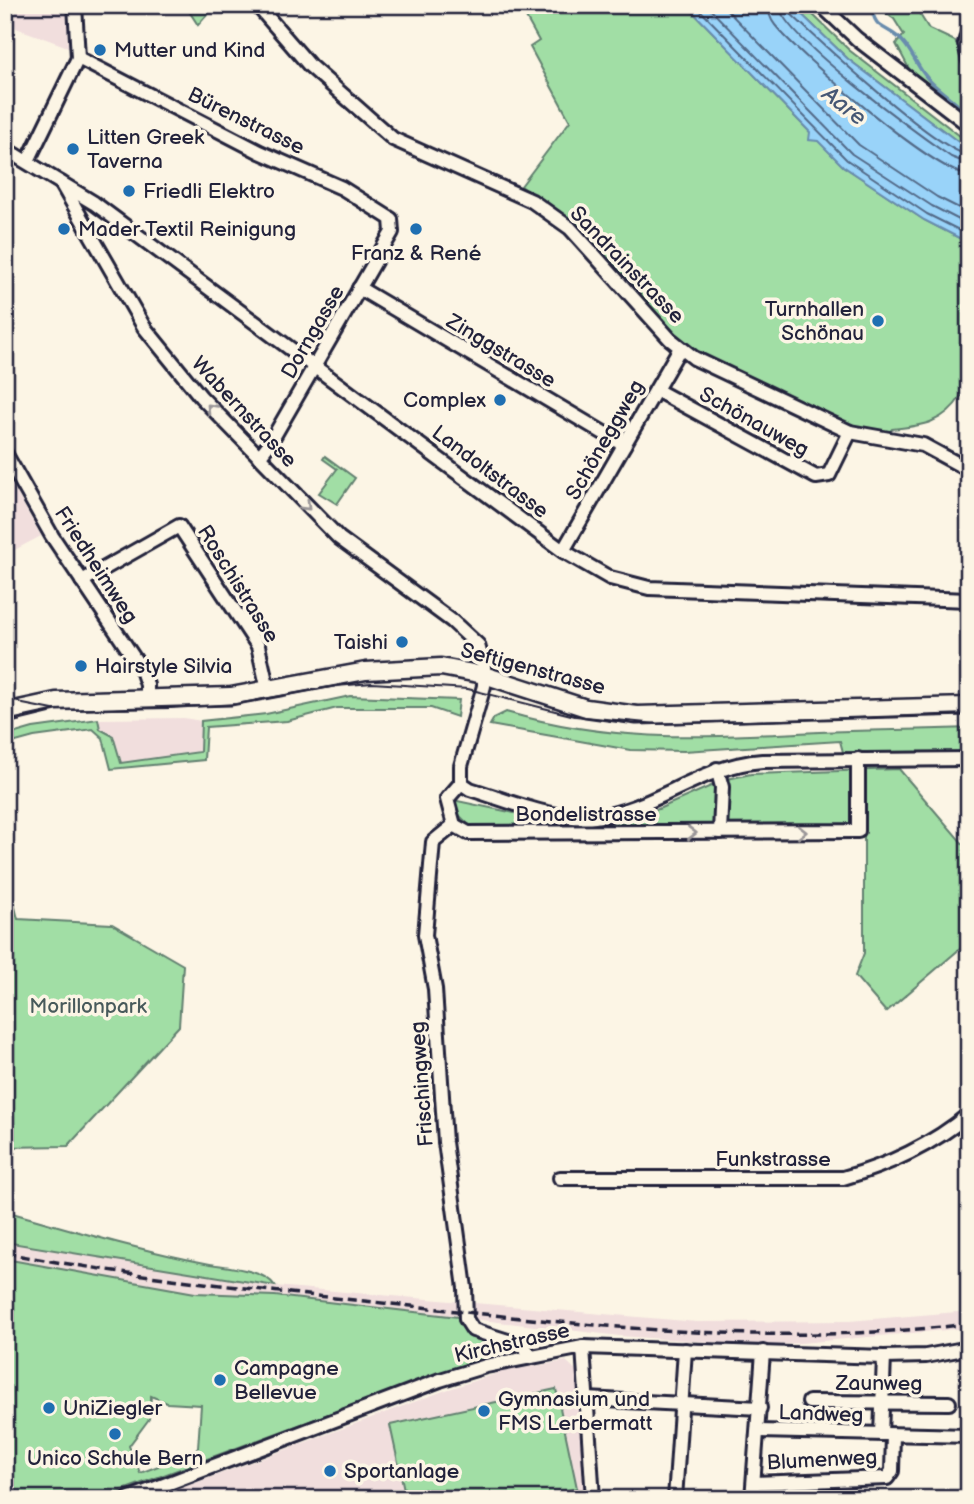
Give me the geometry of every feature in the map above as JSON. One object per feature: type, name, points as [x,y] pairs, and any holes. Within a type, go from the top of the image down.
[{"type":"main road","name":"Seftigenstrasse","points":[[13,709],[56,701],[199,698],[268,690],[380,669],[448,667],[484,675],[560,702],[637,715],[969,706]]},
{"type":"main road","points":[[5,697],[13,709]]},
{"type":"street","points":[[29,161],[78,58],[80,44],[75,5]]},
{"type":"street","name":"Sandrainstrasse","points":[[257,5],[310,66],[393,139],[532,201],[570,228],[680,348],[717,371],[850,432],[923,445],[969,470]]},
{"type":"street","points":[[821,5],[893,68],[969,125]]},
{"type":"street","points":[[968,57],[965,39],[969,29]]},
{"type":"street","name":"Bürenstrasse","points":[[78,58],[260,152],[342,188],[387,213],[392,222]]},
{"type":"street","name":"Wabernstrasse","points":[[5,149],[59,180],[144,327],[193,388],[336,536],[471,638],[480,650],[484,675]]},
{"type":"street","name":"Landoltstrasse","points":[[59,180],[563,551],[610,578],[649,588],[969,600]]},
{"type":"street","name":"Dorngasse","points":[[259,457],[315,367],[392,232],[392,222]]},
{"type":"street","name":"Zinggstrasse","points":[[359,288],[624,445]]},
{"type":"street","name":"Schöneggweg","points":[[563,551],[680,348]]},
{"type":"street","name":"Schönauweg","points":[[656,390],[816,477],[830,475],[850,432]]},
{"type":"street","name":"Friedheimweg","points":[[5,453],[82,581],[142,670],[147,699]]},
{"type":"street","name":"Roschistrasse","points":[[82,581],[179,526],[258,646],[268,690]]},
{"type":"street","points":[[454,825],[447,799],[461,783],[461,766],[483,693],[484,675]]},
{"type":"street","name":"Bondelistrasse","points":[[454,825],[468,833],[859,831],[858,759]]},
{"type":"street","name":"Bondelistrasse","points":[[461,783],[470,789],[555,814],[594,817],[638,806],[717,769],[762,761],[969,759]]},
{"type":"street","points":[[717,769],[722,788],[720,832]]},
{"type":"street","name":"Frischingweg","points":[[454,825],[433,842],[425,935],[435,989],[445,1142],[465,1288],[466,1319],[473,1330],[524,1346],[531,1357]]},
{"type":"street","name":"Funkstrasse","points":[[560,1178],[843,1178],[874,1168],[939,1137],[969,1114]]},
{"type":"street","points":[[583,1347],[593,1499]]},
{"type":"street","name":"Kirchstrasse","points":[[127,1499],[440,1380],[583,1347],[884,1357],[926,1356],[969,1348]]},
{"type":"street","points":[[675,1499],[685,1350]]},
{"type":"street","points":[[752,1499],[763,1352]]},
{"type":"street","name":"Blumenweg","points":[[754,1483],[887,1478],[892,1471],[882,1403],[884,1357]]},
{"type":"street","points":[[587,1399],[760,1408]]},
{"type":"street","name":"Zaunweg","points":[[809,1402],[949,1403]]},
{"type":"street","name":"Landweg","points":[[759,1431],[969,1436]]},
{"type":"shaded area","points":[[5,5],[66,5],[68,47],[16,28]]},
{"type":"shaded area","points":[[5,472],[41,536],[5,555]]},
{"type":"shaded area","points":[[184,718],[201,721],[200,752],[120,763],[113,736],[100,729],[98,719]]},
{"type":"shaded area","points":[[5,1242],[275,1286],[697,1322],[849,1321],[969,1311],[969,1328],[767,1346],[620,1336],[275,1296],[195,1293],[5,1259]]},
{"type":"shaded area","name":"Gymnasium und FMS Lerbermatt","points":[[566,1361],[579,1373],[585,1499],[152,1499],[446,1390],[504,1371]]},
{"type":"green space","points":[[185,5],[216,5],[198,25]]},
{"type":"green space","points":[[519,5],[686,5],[843,166],[924,220],[969,243],[969,396],[961,396],[940,418],[923,424],[892,429],[888,434],[859,430],[705,359],[669,329],[578,228],[521,186],[570,121],[530,47],[539,41]]},
{"type":"green space","points":[[792,5],[803,5],[849,50],[969,143],[969,150],[848,59]]},
{"type":"green space","points":[[874,5],[914,5],[929,29],[955,41],[969,76],[969,119],[915,80],[896,44],[904,35],[894,19]]},
{"type":"green space","points":[[325,456],[355,478],[337,504],[319,493],[337,469],[323,459]]},
{"type":"green space","points":[[350,696],[459,700],[457,717],[431,708],[337,708],[287,721],[206,727],[204,760],[111,769],[103,738],[93,729],[34,737],[5,745],[5,736],[33,728],[98,719],[100,729],[113,736],[121,763],[200,752],[201,721],[266,714]]},
{"type":"green space","points":[[506,712],[586,729],[662,736],[969,728],[969,755],[843,752],[840,741],[684,751],[630,750],[490,725],[494,718]]},
{"type":"green space","points":[[899,769],[969,851],[969,941],[886,1012],[855,976],[864,953],[864,838],[600,838],[474,830],[456,812],[453,800],[585,828],[640,817],[727,779],[751,774]]},
{"type":"green space","name":"Morillonpark","points":[[5,897],[13,899],[18,919],[112,924],[183,965],[179,1026],[68,1146],[5,1147]]},
{"type":"green space","points":[[5,1211],[158,1253],[246,1270],[263,1276],[275,1286],[5,1242]]},
{"type":"green space","points":[[5,1259],[195,1293],[275,1296],[458,1317],[476,1334],[514,1350],[513,1353],[434,1375],[99,1499],[5,1499]],"holes":[[[151,1396],[167,1403],[201,1405],[198,1448],[193,1453],[140,1473],[129,1446],[149,1419]]]},
{"type":"green space","points":[[556,1389],[577,1488],[529,1499],[406,1499],[390,1425]]},
{"type":"water","name":"Aare","points":[[686,5],[792,5],[848,59],[969,150],[969,243],[924,220],[843,166],[818,141],[809,140],[810,132]]},
{"type":"waterway","points":[[872,5],[877,23],[902,41],[929,80],[967,117]]},
{"type":"tram line","points":[[5,694],[23,704],[53,710],[171,708],[236,704],[336,686],[372,683],[468,689],[575,716],[657,724],[969,714]]},
{"type":"tram line","points":[[5,724],[50,713]]},
{"type":"railway","points":[[5,1253],[217,1285],[633,1328],[832,1334],[969,1324]]},
{"type":"place","name":"Mutter und Kind","points":[[100,50]]},
{"type":"place","name":"Litten Greek Taverna","points":[[73,149]]},
{"type":"place","name":"Friedli Elektro","points":[[129,191]]},
{"type":"place","name":"Mader Textil Reinigung","points":[[64,229]]},
{"type":"place","name":"Franz & René","points":[[416,229]]},
{"type":"place","name":"Turnhallen Schönau","points":[[878,321]]},
{"type":"place","name":"Complex","points":[[500,400]]},
{"type":"place","name":"Taishi","points":[[402,642]]},
{"type":"place","name":"Hairstyle Silvia","points":[[81,666]]},
{"type":"place","name":"Campagne Bellevue","points":[[220,1380]]},
{"type":"place","name":"UniZiegler","points":[[49,1408]]},
{"type":"place","name":"Gymnasium und FMS Lerbermatt","points":[[484,1411]]},
{"type":"place","name":"Unico Schule Bern","points":[[115,1434]]},
{"type":"place","name":"Sportanlage","points":[[330,1471]]}]
